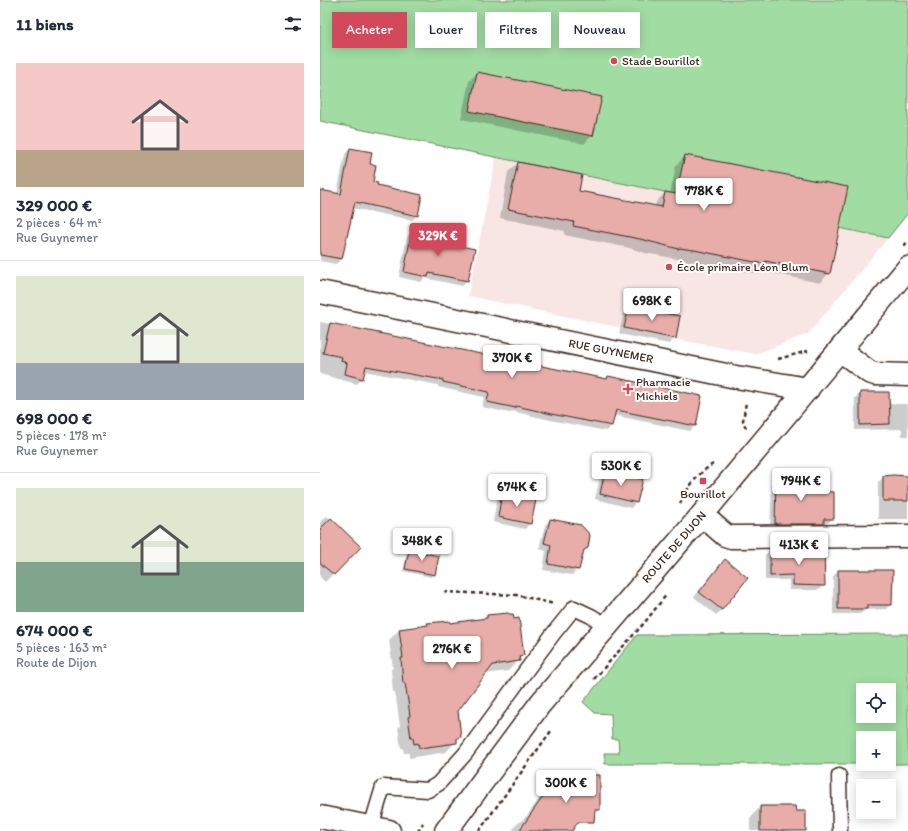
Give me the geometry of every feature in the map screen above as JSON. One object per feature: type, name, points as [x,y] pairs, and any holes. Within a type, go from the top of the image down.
[{"type":"street","name":"ROUTE DE DIJON","points":[[446,831],[540,704],[702,515],[908,268]]},
{"type":"street","name":"RUE GUYNEMER","points":[[320,292],[736,377],[808,389]]},
{"type":"street","points":[[840,350],[869,372],[882,375],[908,375]]},
{"type":"street","points":[[702,515],[720,531],[731,537],[908,536]]},
{"type":"street","points":[[320,817],[380,829]]},
{"type":"lane","points":[[380,829],[384,787],[428,790],[438,784],[465,754],[553,634],[574,608],[607,626]]},
{"type":"lane","points":[[839,776],[840,831]]},
{"type":"path","points":[[444,592],[517,596],[574,608]]},
{"type":"shaded area","name":"École primaire Léon Blum","points":[[496,158],[888,238],[808,334],[755,354],[675,339],[468,296]]},
{"type":"green space","name":"Stade Bourillot","points":[[320,0],[908,0],[908,213],[888,238],[320,121]]},
{"type":"green space","points":[[908,634],[908,764],[896,764],[896,731],[856,731],[856,764],[605,764],[604,753],[619,753],[618,739],[612,739],[611,714],[595,713],[583,702],[637,635]]},
{"type":"building","points":[[477,72],[602,97],[593,136],[469,111]]},
{"type":"building","points":[[350,148],[372,152],[370,164],[376,165],[373,182],[378,183],[377,185],[422,195],[418,216],[355,202],[342,259],[320,255],[320,190],[341,194]]},
{"type":"building","points":[[685,155],[848,187],[830,274],[765,261],[765,264],[694,250],[679,249],[640,239],[573,226],[574,222],[508,209],[518,162],[582,175],[579,191],[662,207],[665,192],[676,194]]},
{"type":"building","points":[[412,230],[438,235],[437,241],[475,249],[468,281],[429,273],[428,277],[404,272]]},
{"type":"building","points":[[629,306],[680,316],[676,339],[624,328]]},
{"type":"building","points":[[330,323],[607,379],[608,376],[702,396],[696,426],[616,410],[612,426],[516,406],[516,408],[487,402],[489,392],[443,382],[443,380],[366,366],[363,379],[345,374],[347,363],[341,361],[342,357],[323,353]]},
{"type":"building","points":[[860,392],[889,392],[890,424],[860,425]]},
{"type":"building","points":[[605,471],[643,479],[637,503],[600,494]]},
{"type":"building","points":[[776,475],[807,475],[807,485],[812,486],[811,491],[834,492],[834,519],[824,519],[824,524],[775,524]]},
{"type":"building","points":[[883,476],[908,476],[908,501],[883,501]]},
{"type":"building","points":[[502,493],[536,500],[531,524],[498,517]]},
{"type":"building","points":[[331,518],[361,547],[334,575],[320,563],[320,529]]},
{"type":"building","points":[[550,519],[581,525],[590,535],[588,548],[584,550],[579,570],[548,564],[551,545],[544,543]]},
{"type":"building","points":[[770,549],[824,549],[825,586],[793,585],[793,575],[770,576]]},
{"type":"building","points":[[409,550],[439,556],[435,575],[405,569]]},
{"type":"building","points":[[725,559],[748,578],[722,610],[699,592]]},
{"type":"building","points":[[838,570],[893,570],[892,605],[867,605],[867,609],[838,609]]},
{"type":"building","points":[[513,614],[514,619],[519,618],[524,655],[519,656],[520,661],[493,665],[458,711],[461,737],[457,738],[457,743],[419,748],[418,743],[414,744],[413,738],[411,738],[408,717],[410,716],[408,701],[405,683],[403,683],[401,658],[403,658],[399,629],[428,625],[427,623],[449,621],[450,623],[487,618],[487,615]]},
{"type":"building","points":[[558,775],[600,775],[600,810],[595,810],[594,822],[578,822],[572,831],[519,831]]},
{"type":"building","points":[[760,806],[795,806],[796,811],[806,811],[806,831],[760,831]]},
{"type":"place","name":"Stade Bourillot","points":[[614,61]]},
{"type":"place","name":"École primaire Léon Blum","points":[[669,267]]},
{"type":"place","name":"Pharmacie Michiels","points":[[628,389]]},
{"type":"place","name":"Bourillot","points":[[703,481]]}]
